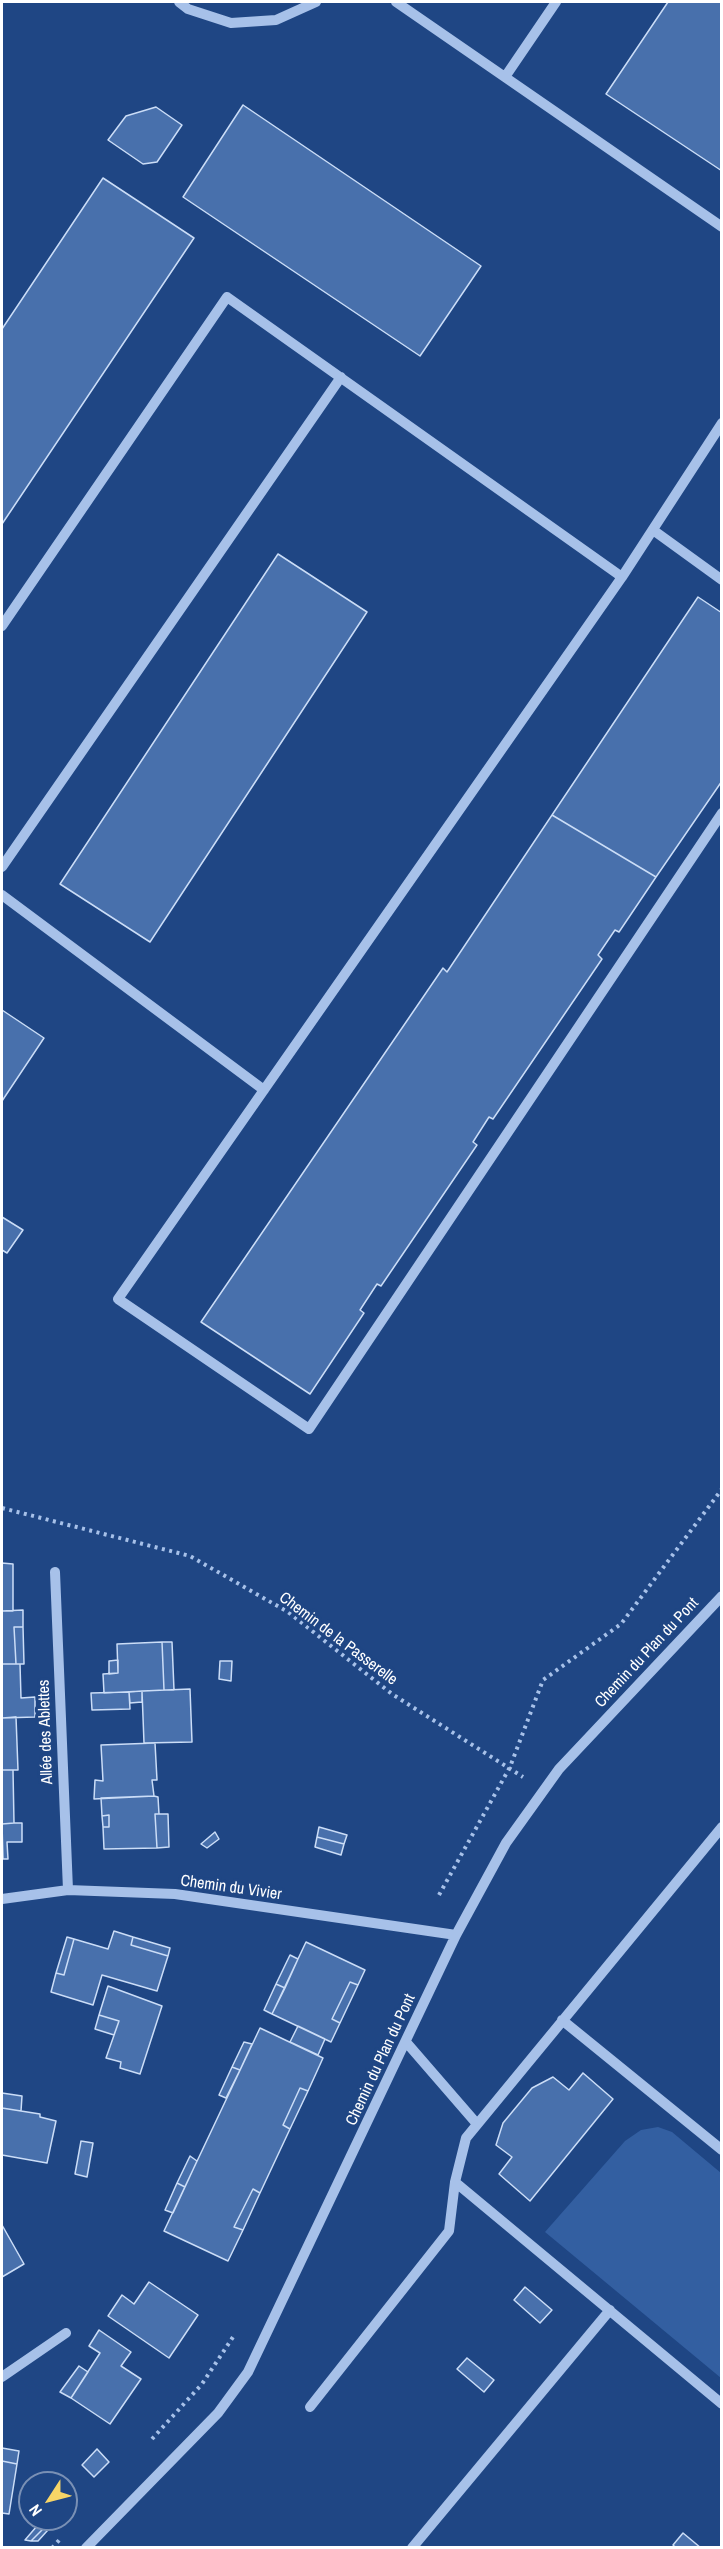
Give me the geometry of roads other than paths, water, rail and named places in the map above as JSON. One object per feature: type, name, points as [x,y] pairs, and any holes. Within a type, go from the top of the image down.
[{"type":"street","points":[[179,2],[188,9],[231,23],[276,20],[316,2]]},
{"type":"street","points":[[396,2],[722,227]]},
{"type":"street","points":[[505,77],[556,2]]},
{"type":"street","points":[[2,626],[227,297],[622,577]]},
{"type":"street","points":[[2,867],[341,377]]},
{"type":"street","points":[[722,423],[622,577],[118,1299],[309,1429],[722,813]]},
{"type":"street","points":[[653,530],[722,580]]},
{"type":"street","points":[[2,896],[264,1090]]},
{"type":"street","name":"Allée des Ablettes","points":[[55,1572],[68,1890]]},
{"type":"street","name":"Chemin du Plan du Pont","points":[[86,2547],[218,2414],[248,2372],[456,1935],[506,1843],[559,1769],[722,1596]]},
{"type":"street","points":[[310,2407],[449,2231],[455,2182],[466,2138],[722,1827]]},
{"type":"street","name":"Chemin du Vivier","points":[[2,1899],[68,1890],[175,1894],[456,1935]]},
{"type":"street","points":[[562,2020],[722,2150]]},
{"type":"street","points":[[406,2042],[477,2124]]},
{"type":"street","points":[[455,2182],[722,2404]]},
{"type":"street","points":[[412,2547],[610,2310]]},
{"type":"street","points":[[2,2377],[66,2333]]}]
